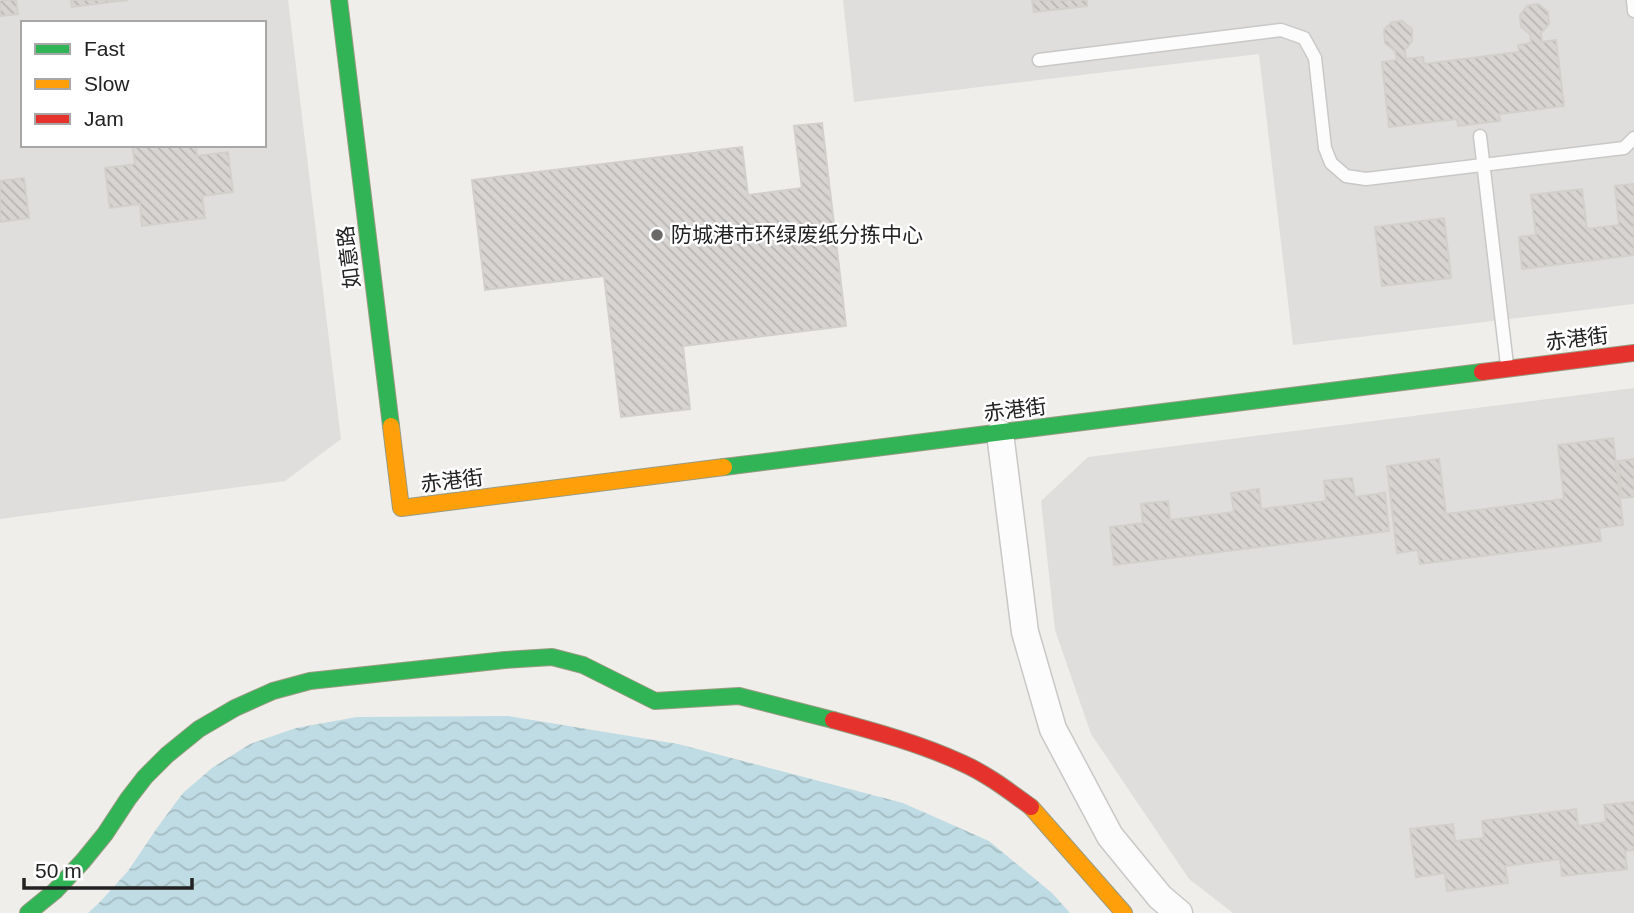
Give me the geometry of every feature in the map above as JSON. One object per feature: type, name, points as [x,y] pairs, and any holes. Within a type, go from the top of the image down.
[{"type":"street","name":"如意路","points":[[339,0],[401,508]]},
{"type":"street","name":"赤港街","points":[[401,508],[1634,353]]},
{"type":"street","points":[[1000,433],[1025,632],[1053,729],[1110,836],[1160,897],[1179,913]]},
{"type":"street","points":[[29,913],[83,862],[145,777],[167,755],[199,729],[235,708],[273,691],[310,681],[552,657],[583,665],[655,701],[738,696],[890,735],[963,763],[1000,784],[1034,810],[1124,913]]},
{"type":"lane","points":[[1633,0],[1634,10]]},
{"type":"lane","points":[[1039,60],[1281,30],[1304,38],[1315,58],[1325,148],[1331,163],[1346,176],[1366,179],[1624,148],[1634,138]]},
{"type":"lane","points":[[1480,136],[1507,369]]},
{"type":"shaded area","points":[[0,0],[288,0],[341,439],[285,481],[0,519]]},
{"type":"shaded area","points":[[843,0],[1634,0],[1634,304],[1293,345],[1259,54],[854,102]]},
{"type":"shaded area","points":[[1634,388],[1634,913],[1233,913],[1189,879],[1091,734],[1055,630],[1041,501],[1088,457]]},
{"type":"water","points":[[508,716],[678,744],[903,803],[989,841],[1052,893],[1070,913],[88,913],[128,871],[183,793],[212,768],[250,744],[296,728],[357,717]]},
{"type":"building","points":[[0,0],[16,0],[18,14],[0,16]]},
{"type":"building","points":[[71,0],[128,0],[72,7]]},
{"type":"building","points":[[1032,0],[1087,0],[1087,6],[1034,12]]},
{"type":"building","points":[[1538,4],[1548,12],[1549,24],[1541,33],[1542,42],[1556,40],[1564,106],[1499,114],[1500,121],[1458,126],[1457,119],[1389,127],[1382,62],[1397,60],[1395,51],[1385,43],[1384,30],[1392,22],[1402,21],[1412,29],[1412,41],[1405,50],[1406,59],[1423,57],[1424,64],[1519,52],[1518,45],[1531,43],[1530,34],[1521,27],[1520,15],[1527,6]]},
{"type":"building","name":"防城港市环绿废纸分拣中心","points":[[822,123],[846,326],[683,346],[690,409],[621,417],[604,276],[485,290],[472,180],[742,147],[748,195],[802,188],[794,126]]},
{"type":"building","points":[[132,147],[196,147],[197,156],[228,152],[233,192],[202,196],[205,218],[142,226],[140,204],[110,208],[105,168],[135,164]]},
{"type":"building","points":[[24,178],[29,218],[0,222],[0,181]]},
{"type":"building","points":[[1634,184],[1634,255],[1522,269],[1519,237],[1536,235],[1531,195],[1582,189],[1587,229],[1619,225],[1615,186]]},
{"type":"building","points":[[1444,218],[1451,278],[1382,286],[1375,227]]},
{"type":"building","points":[[1613,438],[1623,525],[1599,528],[1601,541],[1420,564],[1418,550],[1397,553],[1387,466],[1439,459],[1446,514],[1564,499],[1558,445]]},
{"type":"building","points":[[1634,459],[1634,497],[1622,498],[1618,461]]},
{"type":"building","points":[[1352,478],[1355,497],[1385,493],[1389,531],[1114,565],[1110,527],[1143,523],[1141,504],[1168,501],[1170,520],[1234,512],[1231,493],[1259,489],[1261,509],[1326,501],[1324,481]]},
{"type":"building","points":[[1634,802],[1634,850],[1625,851],[1627,869],[1562,876],[1560,859],[1505,866],[1508,883],[1447,891],[1445,873],[1416,877],[1410,829],[1453,824],[1455,841],[1484,838],[1482,821],[1576,809],[1578,826],[1606,822],[1604,805]]},
{"type":"traffic: fast","points":[[339,0],[391,426]]},
{"type":"traffic: fast","points":[[724,467],[1482,372]]},
{"type":"traffic: fast","points":[[28,913],[55,891],[83,861],[145,777],[167,755],[199,729],[235,708],[273,691],[310,681],[552,657],[583,665],[655,701],[739,696],[833,720]]},
{"type":"traffic: slow","points":[[391,426],[401,508],[724,467]]},
{"type":"traffic: slow","points":[[1031,807],[1124,913]]},
{"type":"traffic: jam","points":[[1482,372],[1634,353]]},
{"type":"traffic: jam","points":[[833,720],[915,744],[962,763],[1031,807]]},
{"type":"place","name":"防城港市环绿废纸分拣中心","points":[[657,235]]}]
